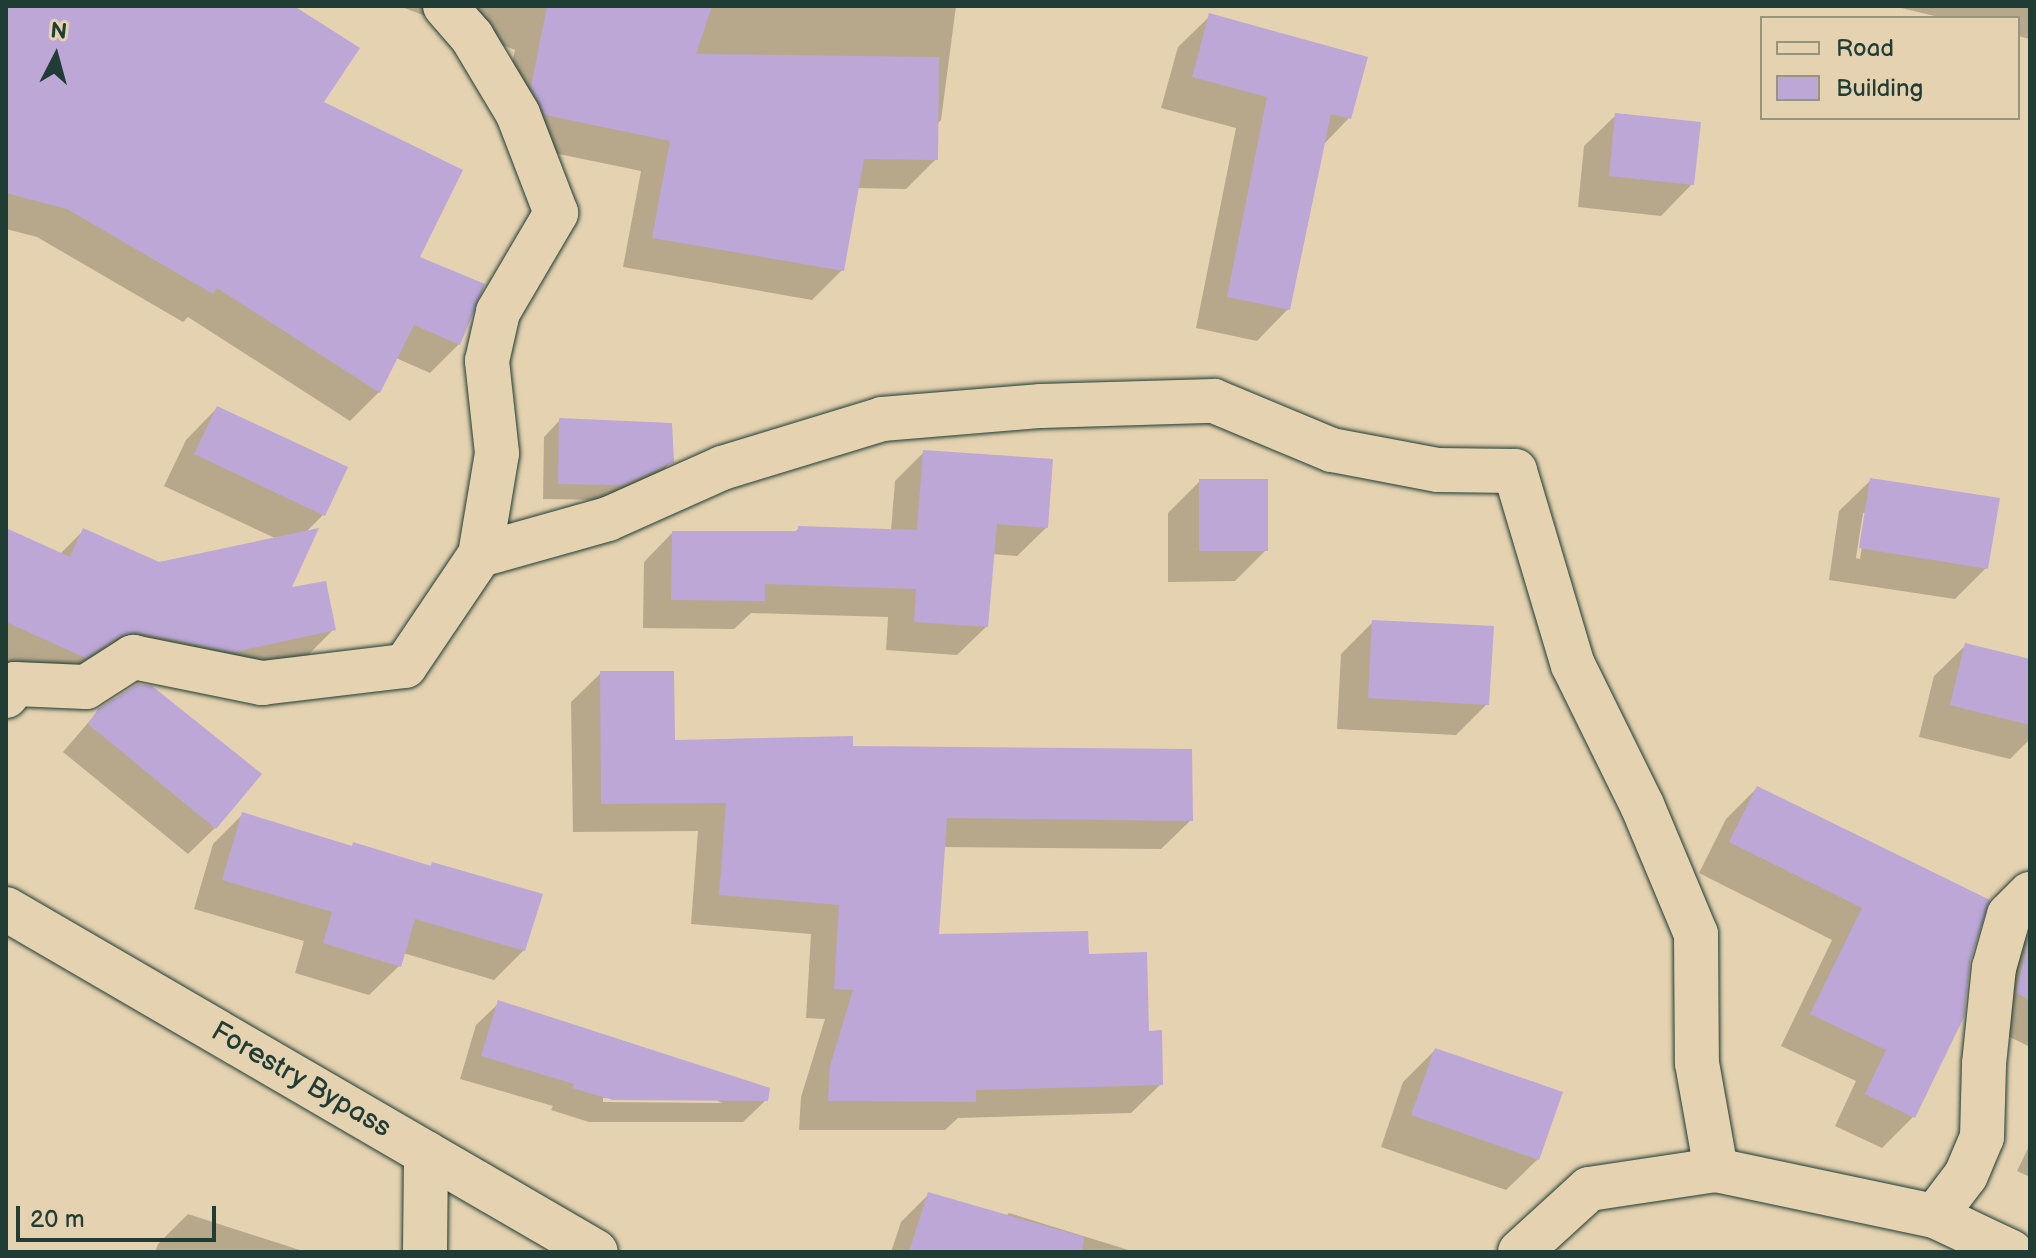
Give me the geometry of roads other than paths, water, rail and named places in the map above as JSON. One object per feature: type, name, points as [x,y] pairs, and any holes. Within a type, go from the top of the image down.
[{"type":"street","points":[[6,696],[15,684],[86,687],[133,657],[262,683],[405,666],[480,555],[497,453],[487,361],[498,312],[556,213],[518,114],[472,37],[445,6]]},
{"type":"street","points":[[480,555],[608,519],[722,468],[882,419],[1041,406],[1214,401],[1332,450],[1438,470],[1515,471],[1573,665],[1642,805],[1696,934],[1697,1063],[1716,1170]]},
{"type":"street","points":[[1935,1216],[1966,1175],[1982,1137],[1984,1064],[1994,968],[2009,915],[2030,894]]},
{"type":"street","name":"Forestry Bypass","points":[[6,909],[596,1252]]},
{"type":"street","points":[[425,1252],[426,1153]]},
{"type":"street","points":[[1520,1252],[1589,1189],[1716,1170],[1935,1216],[2011,1252]]}]
